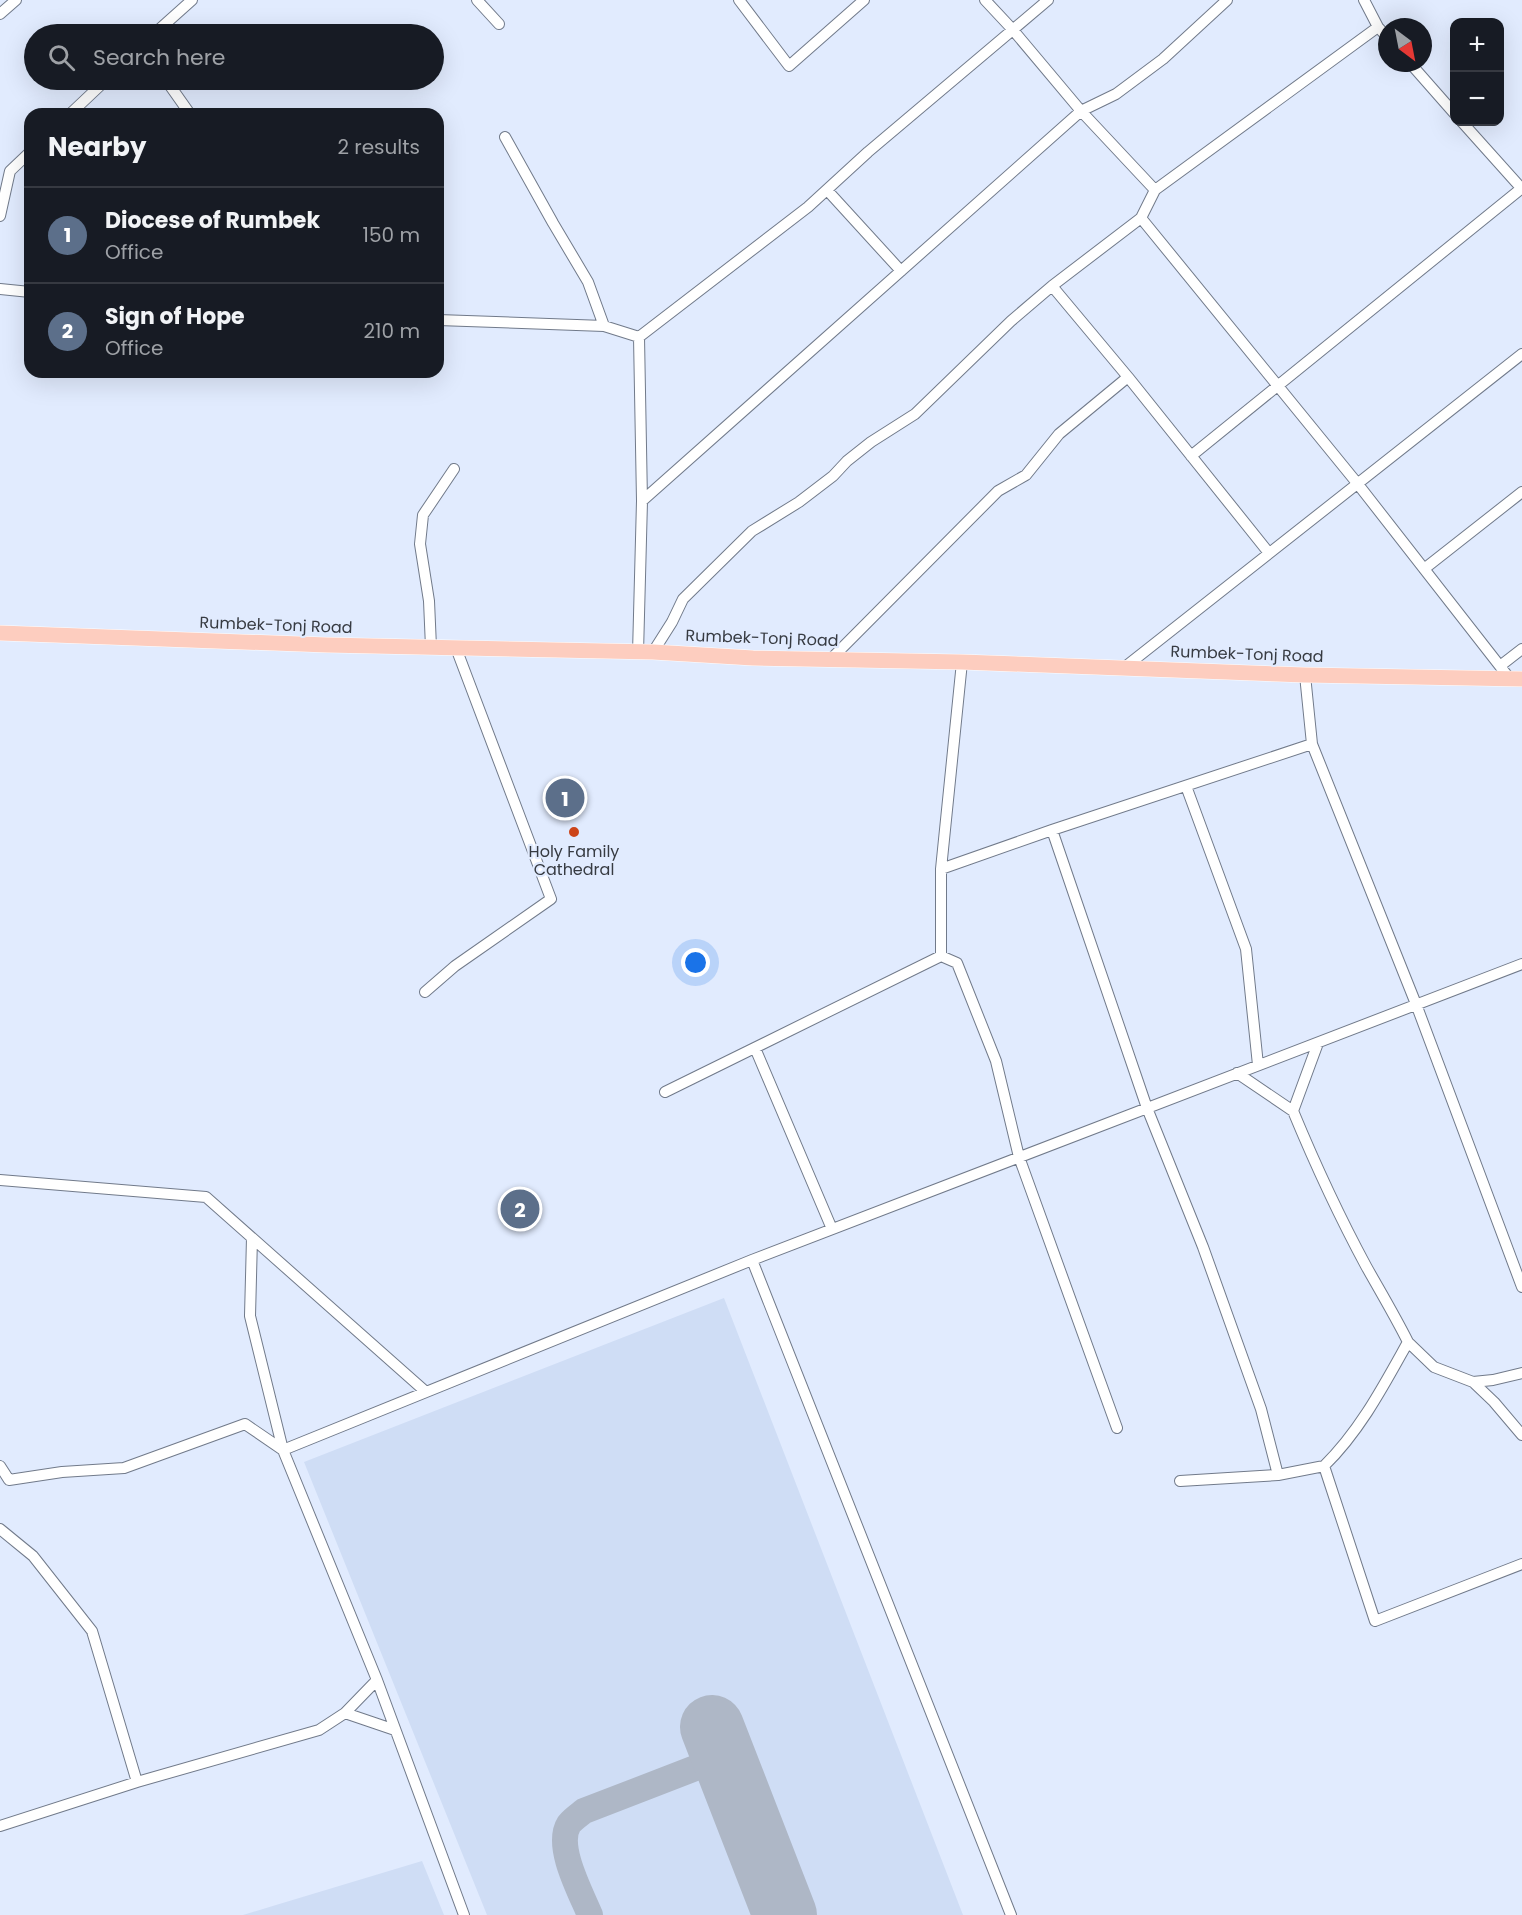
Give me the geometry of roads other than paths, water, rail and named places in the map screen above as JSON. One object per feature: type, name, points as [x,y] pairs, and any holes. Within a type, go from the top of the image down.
[{"type":"main road","name":"Rumbek-Tonj Road","points":[[0,633],[753,658],[962,662],[1305,675],[1516,679]]},
{"type":"street","points":[[0,14],[16,0]]},
{"type":"street","points":[[165,24],[192,0]]},
{"type":"street","points":[[477,0],[499,24]]},
{"type":"street","points":[[739,0],[789,66],[864,0]]},
{"type":"street","points":[[985,0],[1081,111],[1155,190]]},
{"type":"street","points":[[639,337],[808,207],[868,152],[1048,0]]},
{"type":"street","points":[[642,501],[1081,111],[1116,94],[1153,66],[1227,0]]},
{"type":"street","points":[[645,653],[672,622],[683,599],[752,531],[799,502],[871,442],[915,414],[1011,321],[1052,286],[1141,218],[1155,190],[1378,27],[1364,0]]},
{"type":"street","points":[[1418,72],[1450,107]]},
{"type":"street","points":[[76,108],[95,90]]},
{"type":"street","points":[[173,90],[186,108]]},
{"type":"street","points":[[1191,456],[1522,188],[1466,126]]},
{"type":"street","points":[[505,137],[588,282],[604,326]]},
{"type":"street","points":[[0,216],[10,171],[24,158]]},
{"type":"street","points":[[827,190],[901,271]]},
{"type":"street","points":[[1141,218],[1357,483],[1500,666],[1516,679]]},
{"type":"street","points":[[1052,286],[1269,553]]},
{"type":"street","points":[[0,289],[24,291]]},
{"type":"street","points":[[444,320],[604,326],[639,337]]},
{"type":"street","points":[[639,337],[645,653]]},
{"type":"street","points":[[1125,668],[1522,354]]},
{"type":"street","points":[[831,659],[998,491],[1026,475],[1059,434],[1128,377]]},
{"type":"street","points":[[431,647],[429,601],[420,544],[423,515],[454,469]]},
{"type":"street","points":[[1424,569],[1522,492]]},
{"type":"street","points":[[425,992],[455,966],[550,899],[456,648]]},
{"type":"street","points":[[1500,666],[1522,649]]},
{"type":"street","points":[[941,956],[941,869],[962,662]]},
{"type":"street","points":[[1305,675],[1312,744],[1416,1005],[1522,1287]]},
{"type":"street","points":[[941,869],[1312,744]]},
{"type":"street","points":[[1186,786],[1246,949],[1258,1065]]},
{"type":"street","points":[[1052,830],[1147,1108],[1203,1247],[1261,1409],[1278,1475]]},
{"type":"street","points":[[665,1092],[941,956],[957,963],[996,1061],[1019,1157],[1117,1428]]},
{"type":"street","points":[[283,1450],[752,1260],[1522,964]]},
{"type":"street","points":[[1293,1111],[1318,1043]]},
{"type":"street","points":[[755,1048],[832,1229]]},
{"type":"street","points":[[1237,1073],[1293,1111],[1311,1156],[1366,1266],[1392,1309],[1408,1342],[1434,1367],[1473,1382],[1494,1402],[1522,1436]]},
{"type":"street","points":[[0,1180],[206,1197],[426,1392]]},
{"type":"street","points":[[252,1238],[250,1316],[283,1450],[377,1680],[464,1915]]},
{"type":"street","points":[[752,1260],[1011,1915]]},
{"type":"street","points":[[1180,1481],[1278,1475],[1324,1466],[1337,1453],[1374,1400],[1408,1342]]},
{"type":"street","points":[[1473,1382],[1522,1373]]},
{"type":"street","points":[[0,1466],[9,1480],[62,1472],[124,1468],[245,1424],[283,1450]]},
{"type":"street","points":[[1324,1466],[1375,1621],[1522,1564]]},
{"type":"street","points":[[0,1529],[33,1556],[92,1630],[137,1782]]},
{"type":"street","points":[[0,1826],[137,1782],[319,1731],[345,1713],[377,1680]]},
{"type":"street","points":[[345,1713],[395,1730]]},
{"type":"place","name":"Diocese of Rumbek","points":[[565,798]]},
{"type":"place","name":"Holy Family Cathedral","points":[[574,832]]},
{"type":"place","name":"Sign of Hope","points":[[520,1209]]}]
